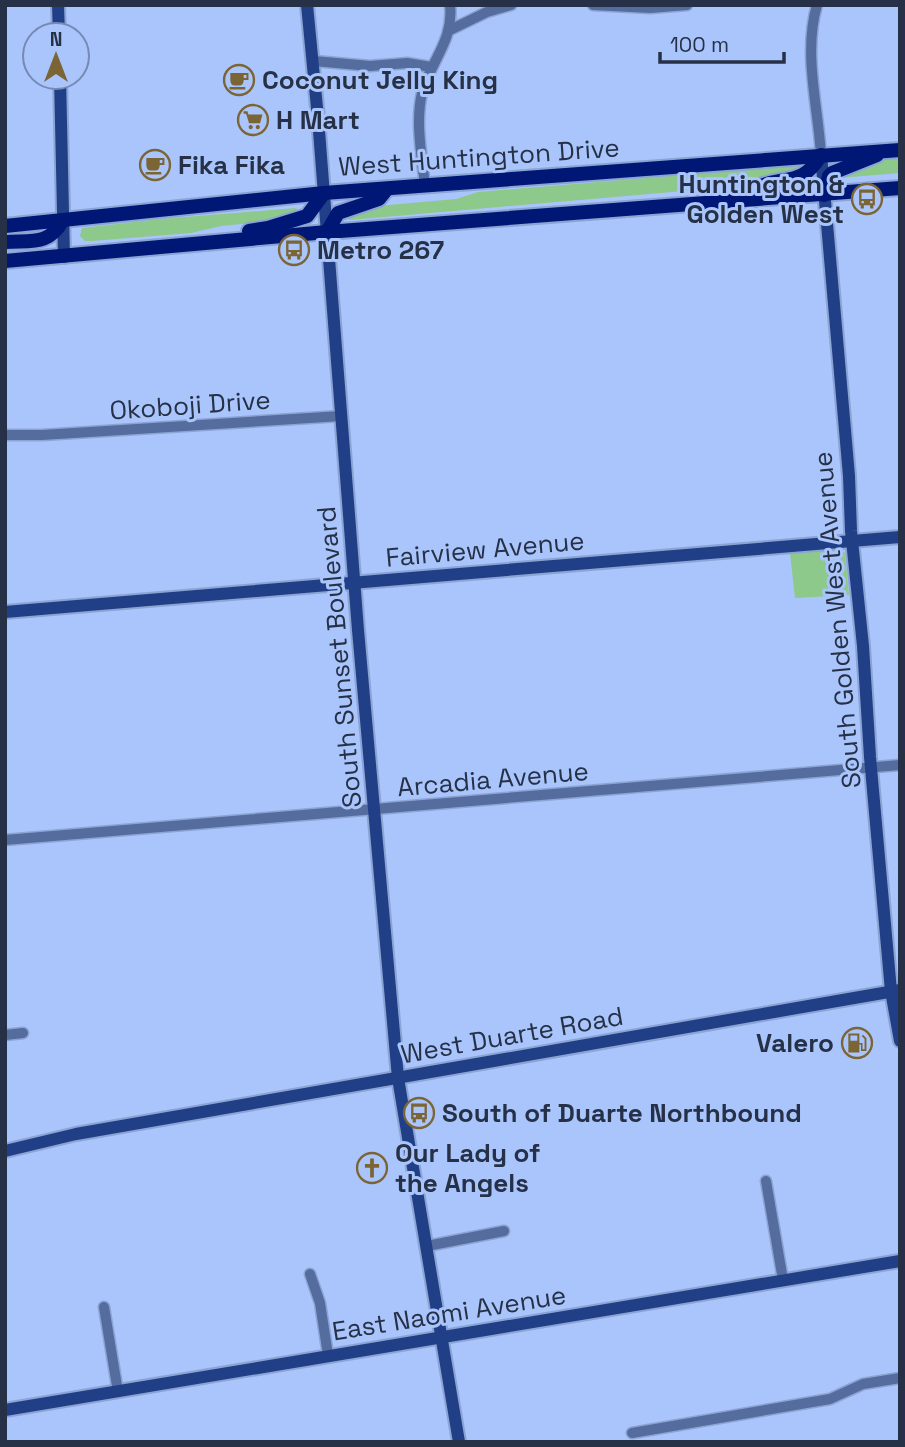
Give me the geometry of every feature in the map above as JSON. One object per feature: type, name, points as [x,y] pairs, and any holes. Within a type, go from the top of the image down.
[{"type":"main road","name":"West Huntington Drive","points":[[5,226],[324,193],[894,150]]},
{"type":"main road","points":[[824,195],[832,173],[894,150]]},
{"type":"main road","points":[[734,201],[760,186],[813,169],[821,155]]},
{"type":"main road","points":[[5,261],[327,232],[900,188]]},
{"type":"main road","points":[[327,232],[338,213],[379,199],[387,189]]},
{"type":"main road","points":[[225,242],[248,231],[307,216],[324,193]]},
{"type":"main road","points":[[5,242],[44,240],[57,231],[62,220]]},
{"type":"street","name":"South Sunset Boulevard","points":[[307,5],[314,61],[341,416],[398,1078],[459,1442]]},
{"type":"street","points":[[425,186],[419,111],[432,67],[450,30],[450,5]]},
{"type":"street","points":[[450,30],[487,12],[511,5]]},
{"type":"street","points":[[593,5],[650,8],[687,5]]},
{"type":"street","points":[[817,5],[812,25],[811,49],[821,155]]},
{"type":"street","points":[[314,61],[358,66],[407,63],[432,67]]},
{"type":"street","points":[[60,91],[64,257]]},
{"type":"street","name":"South Golden West Avenue","points":[[821,155],[871,768],[900,1041]]},
{"type":"street","name":"Okoboji Drive","points":[[5,435],[341,416]]},
{"type":"street","name":"Fairview Avenue","points":[[5,612],[900,537]]},
{"type":"street","name":"Arcadia Avenue","points":[[5,840],[900,765]]},
{"type":"street","name":"West Duarte Road","points":[[5,1151],[76,1134],[896,990]]},
{"type":"street","points":[[5,1035],[23,1033]]},
{"type":"street","points":[[766,1181],[783,1280]]},
{"type":"street","points":[[427,1246],[504,1231]]},
{"type":"street","name":"East Naomi Avenue","points":[[5,1410],[900,1261]]},
{"type":"street","points":[[310,1274],[320,1303],[328,1355]]},
{"type":"street","points":[[104,1307],[118,1392]]},
{"type":"street","points":[[632,1433],[830,1399],[863,1384],[900,1378]]},
{"type":"green space","points":[[900,157],[900,173],[838,178],[865,164]]},
{"type":"green space","points":[[804,165],[805,170],[741,186],[350,220],[344,217],[366,207],[456,199],[478,192]]},
{"type":"green space","points":[[296,208],[299,212],[283,220],[221,226],[191,233],[92,241],[85,241],[80,236],[82,228]]},
{"type":"green space","points":[[841,550],[845,553],[849,595],[795,598],[790,553]]},
{"type":"place","name":"Coconut Jelly King","points":[[239,80]]},
{"type":"place","name":"H Mart","points":[[253,120]]},
{"type":"place","name":"Fika Fika","points":[[155,165]]},
{"type":"place","name":"Huntington & Golden West","points":[[867,199]]},
{"type":"place","name":"Metro 267","points":[[294,250]]},
{"type":"place","name":"Valero","points":[[857,1043]]},
{"type":"place","name":"South of Duarte Northbound","points":[[419,1113]]},
{"type":"place","name":"Our Lady of the Angels","points":[[372,1168]]}]
